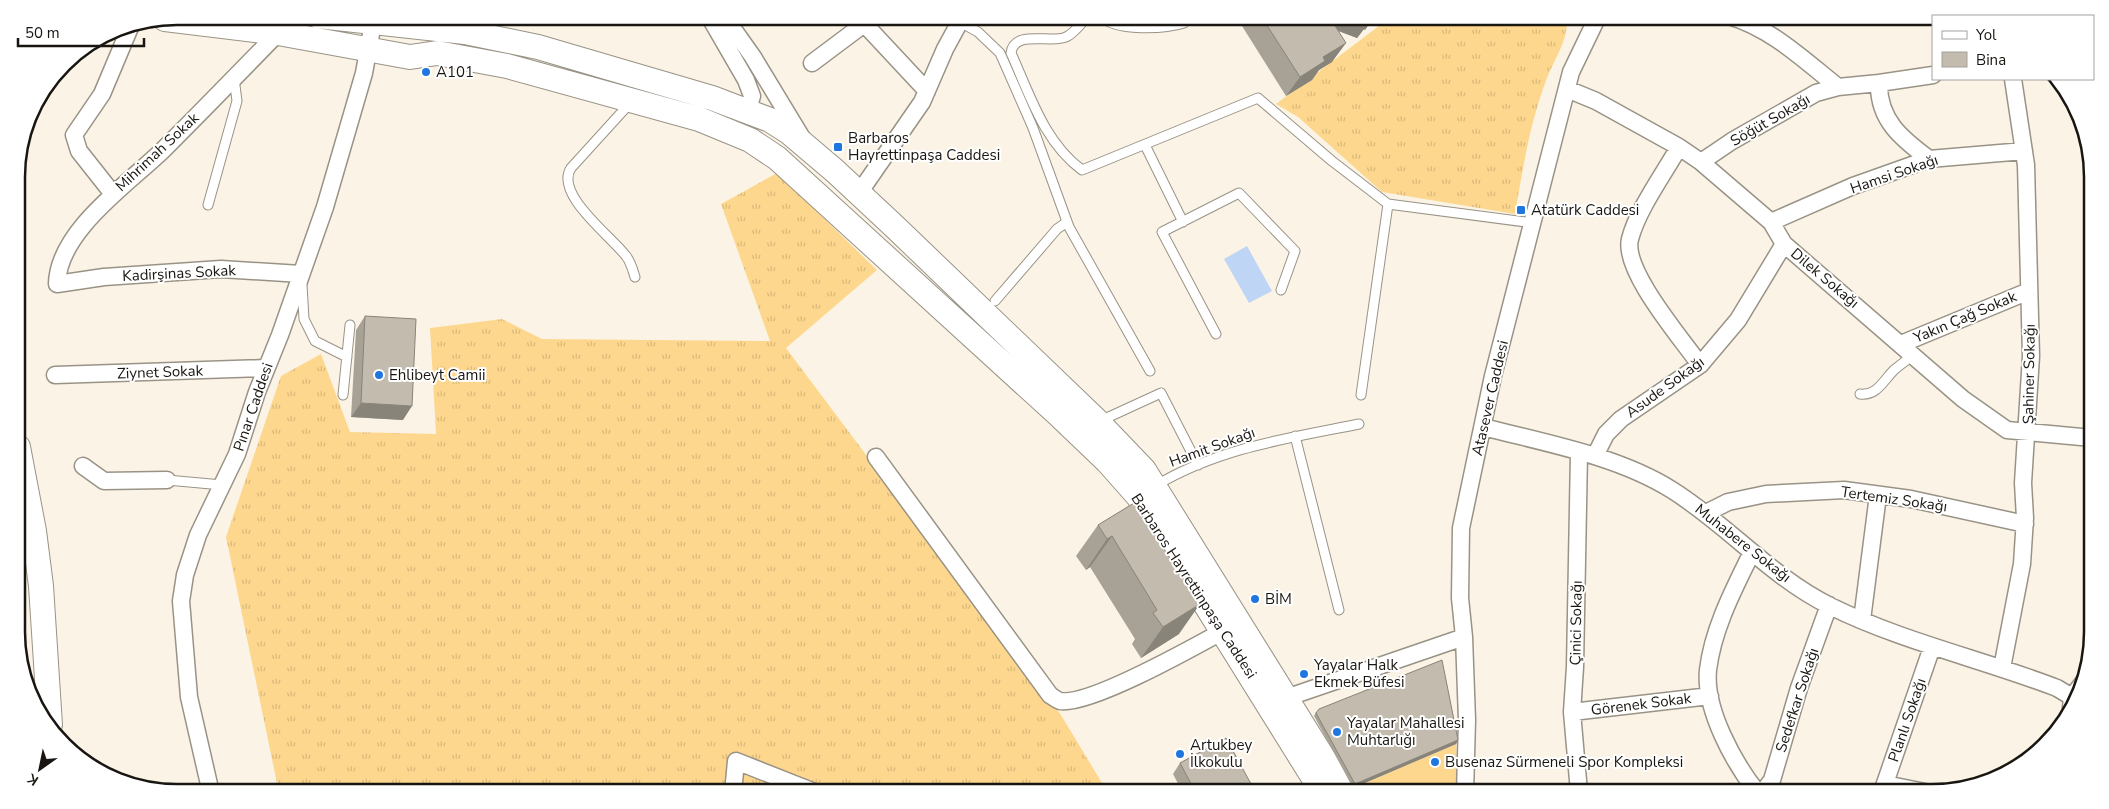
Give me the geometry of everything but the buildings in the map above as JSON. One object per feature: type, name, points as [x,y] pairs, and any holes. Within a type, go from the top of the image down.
[{"type":"street","name":"Barbaros Hayrettinpaşa Caddesi","points":[[218,25],[278,33],[410,57],[437,53],[506,66],[699,119],[750,140],[777,158],[1107,461],[1147,491],[1277,701],[1319,784]]},
{"type":"street","name":"Pınar Caddesi","points":[[209,784],[189,697],[181,601],[190,555],[237,454],[266,368],[326,207],[347,138],[369,51],[373,25]]},
{"type":"street","points":[[437,53],[448,25]]},
{"type":"street","name":"Barbaros Hayrettinpaşa Caddesi","points":[[455,25],[496,38],[574,56],[712,98],[770,120],[807,146],[1098,422],[1144,470],[1147,491],[1223,631],[1339,784]]},
{"type":"street","points":[[714,25],[746,80],[752,96],[747,112]]},
{"type":"street","points":[[730,25],[753,57],[807,146]]},
{"type":"street","points":[[812,63],[854,25]]},
{"type":"street","points":[[865,25],[927,91]]},
{"type":"street","points":[[859,194],[922,102],[958,25]]},
{"type":"street","name":"Atasever Caddesi","points":[[1465,784],[1467,720],[1464,637],[1460,598],[1461,528],[1493,376],[1567,89],[1582,47],[1593,25]]},
{"type":"street","points":[[1756,25],[1792,50],[1838,87]]},
{"type":"street","name":"Mihrimah Sokak","points":[[57,284],[57,269],[88,219],[113,194],[161,152],[278,33]]},
{"type":"street","points":[[113,194],[79,151],[74,136],[102,94],[128,34]]},
{"type":"street","name":"Söğüt Sokağı","points":[[1701,162],[1732,141],[1798,102],[1838,87],[1879,84],[1932,75]]},
{"type":"street","name":"Şahiner Sokağı","points":[[2002,668],[2022,564],[2025,524],[2023,483],[2031,356],[2024,151],[2013,80]]},
{"type":"street","points":[[1879,84],[1878,102],[1887,119],[1908,144],[1929,159]]},
{"type":"street","name":"Dilek Sokağı","points":[[1567,89],[1596,102],[1679,147],[1701,162],[1771,222],[1784,244],[1963,399],[2007,430],[2084,437]]},
{"type":"street","points":[[1679,147],[1637,222],[1630,240],[1629,252],[1643,286],[1700,365]]},
{"type":"street","name":"Hamsi Sokağı","points":[[1771,222],[1854,186],[1929,159],[2024,151]]},
{"type":"street","name":"Asude Sokağı","points":[[1587,455],[1621,419],[1700,365],[1738,320],[1784,244]]},
{"type":"street","name":"Kadirşinas Sokak","points":[[57,284],[104,277],[205,270],[301,274]]},
{"type":"street","name":"Yakın Çağ Sokak","points":[[1907,350],[2029,290]]},
{"type":"street","name":"Ziynet Sokak","points":[[55,376],[266,368]]},
{"type":"street","name":"Muhabere Sokağı","points":[[1483,427],[1614,462],[1671,489],[1706,513],[1785,579],[1829,605],[1932,647],[2002,668],[2057,688],[2068,699]]},
{"type":"street","name":"Çinici Sokağı","points":[[1577,784],[1572,712],[1587,455]]},
{"type":"street","points":[[876,456],[1050,695],[1060,701],[1077,699],[1111,687],[1164,664],[1223,631]]},
{"type":"street","points":[[83,466],[104,481],[167,480]]},
{"type":"street","points":[[25,484],[34,531],[41,586],[49,714]]},
{"type":"street","name":"Tertemiz Sokağı","points":[[1706,513],[1728,502],[1766,494],[1844,490],[1996,516],[2025,524]]},
{"type":"street","points":[[1862,620],[1878,495]]},
{"type":"street","points":[[1751,784],[1733,759],[1721,730],[1710,696],[1708,672],[1716,632],[1752,552]]},
{"type":"street","name":"Sedefkar Sokağı","points":[[1769,784],[1772,780],[1799,688],[1829,605]]},
{"type":"street","points":[[1277,701],[1464,637]]},
{"type":"street","name":"Planlı Sokağı","points":[[1885,784],[1932,647]]},
{"type":"street","name":"Görenek Sokak","points":[[1572,712],[1710,696]]},
{"type":"street","points":[[735,784],[736,761],[794,784]]},
{"type":"lane","points":[[968,25],[1000,53],[1033,128],[1067,222],[1150,371]]},
{"type":"lane","points":[[1079,25],[1065,38],[1020,41],[1013,46],[1011,53],[1050,137],[1067,159],[1082,170],[1258,98],[1332,161],[1388,204],[1533,223]]},
{"type":"lane","points":[[1123,25],[1142,27],[1174,25]]},
{"type":"lane","points":[[208,205],[237,101],[234,78]]},
{"type":"lane","points":[[632,100],[570,168],[566,179],[571,196],[628,258],[635,277]]},
{"type":"lane","points":[[1145,144],[1183,222]]},
{"type":"lane","points":[[1216,334],[1162,232],[1239,193],[1295,251],[1281,290]]},
{"type":"lane","points":[[1360,395],[1388,204]]},
{"type":"lane","points":[[995,301],[1057,229],[1067,222]]},
{"type":"lane","points":[[301,274],[304,319],[315,341],[347,357]]},
{"type":"lane","points":[[343,395],[350,325]]},
{"type":"lane","points":[[1860,394],[1868,395],[1879,388],[1907,350]]},
{"type":"lane","points":[[1098,422],[1161,393],[1198,465]]},
{"type":"lane","name":"Hamit Sokağı","points":[[1147,491],[1198,465],[1250,445],[1359,424]]},
{"type":"lane","points":[[1295,436],[1339,610]]},
{"type":"lane","points":[[167,480],[222,485]]},
{"type":"green space","points":[[1380,25],[1567,25],[1564,39],[1541,95],[1524,162],[1515,214],[1382,192],[1298,117],[1276,104]]},
{"type":"green space","points":[[777,173],[877,270],[786,348],[1061,715],[1103,784],[277,784],[226,537],[281,376],[321,354],[350,432],[436,434],[430,328],[502,319],[542,339],[770,341],[721,204]]},
{"type":"green space","name":"Busenaz Sürmeneli Spor Kompleksi","points":[[1456,744],[1458,784],[1362,784]]},
{"type":"water","points":[[1247,246],[1272,291],[1249,303],[1224,259]]},
{"type":"place","name":"A101","points":[[426,72]]},
{"type":"place","name":"Barbaros Hayrettinpaşa Caddesi","points":[[838,147]]},
{"type":"place","name":"Atatürk Caddesi̇","points":[[1521,210]]},
{"type":"place","name":"Ehlibeyt Camii","points":[[379,375]]},
{"type":"place","name":"BİM","points":[[1255,599]]},
{"type":"place","name":"Yayalar Halk Ekmek Büfesi","points":[[1304,674]]},
{"type":"place","name":"Yayalar Mahallesi Muhtarlığı","points":[[1337,732]]},
{"type":"place","name":"Artukbey İlkokulu","points":[[1180,754]]},
{"type":"place","name":"Busenaz Sürmeneli Spor Kompleksi","points":[[1435,762]]}]
